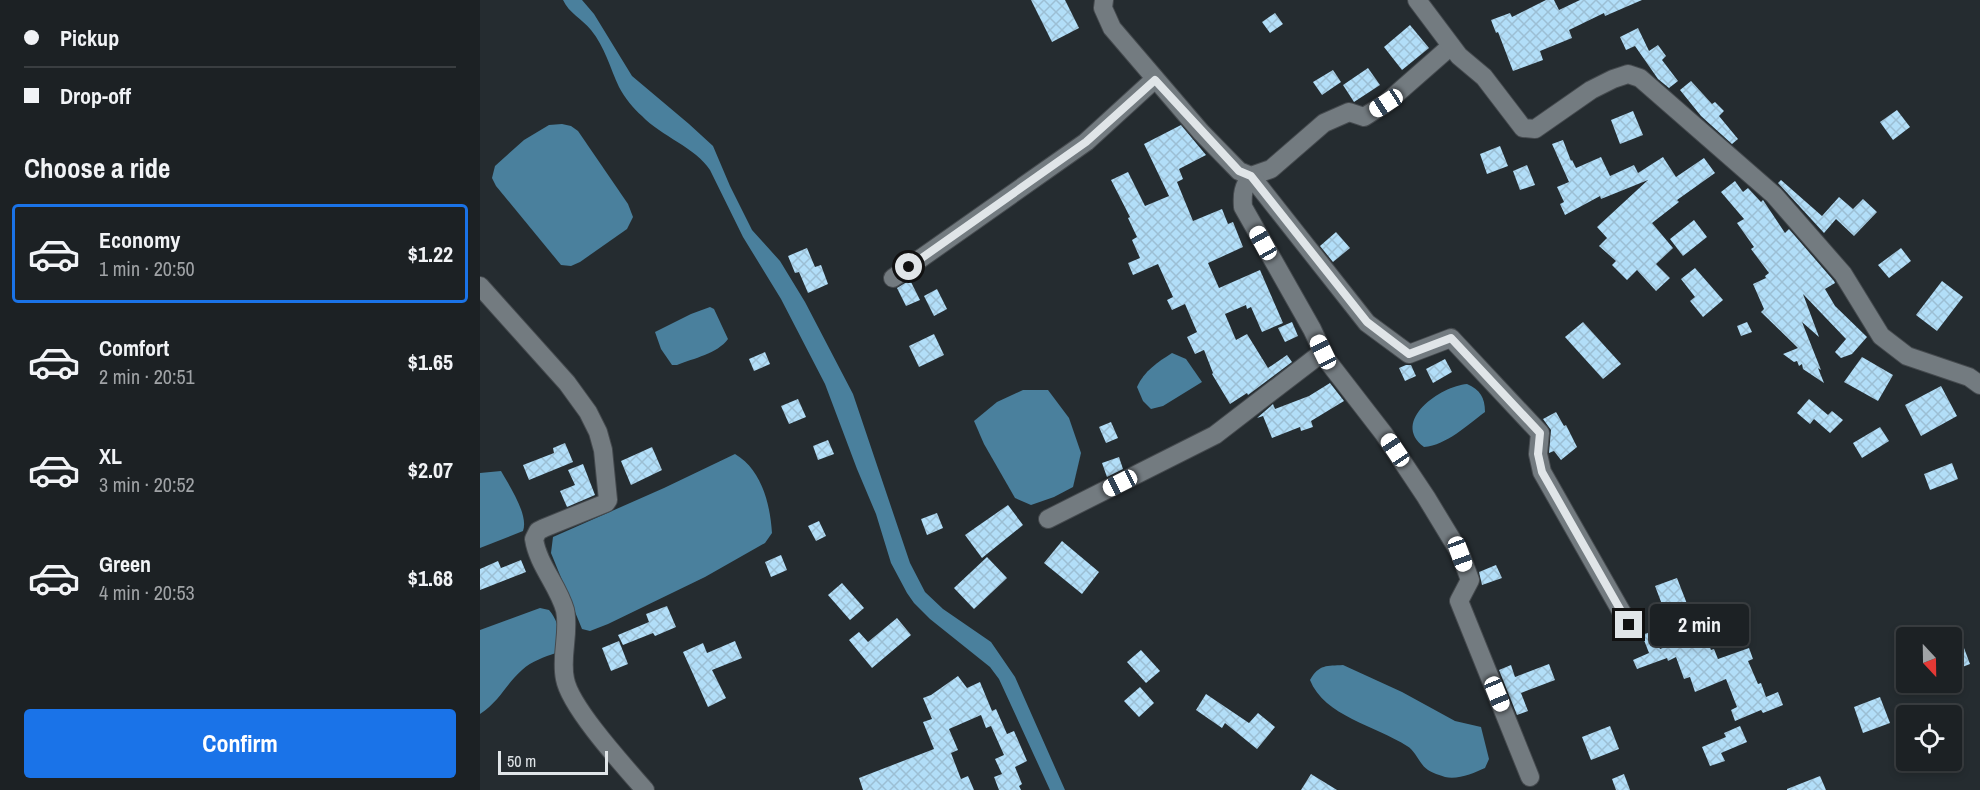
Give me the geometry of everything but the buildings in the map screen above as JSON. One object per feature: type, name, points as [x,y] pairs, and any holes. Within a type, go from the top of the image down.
[{"type":"street","points":[[1104,0],[1102,8],[1112,28],[1155,80],[1239,171],[1251,176],[1367,322],[1409,354],[1451,338],[1540,433],[1538,454],[1542,472],[1629,625]]},
{"type":"street","points":[[1417,0],[1459,56],[1484,77],[1523,128],[1536,129],[1592,90],[1613,79],[1628,74],[1640,78],[1774,195],[1843,274],[1881,336],[1907,356],[1969,377],[1980,385]]},
{"type":"street","points":[[1451,46],[1386,103],[1364,117],[1349,112],[1324,123],[1271,169],[1251,176],[1242,195],[1243,207],[1326,359],[1384,434],[1460,554],[1470,580],[1459,601],[1530,777]]},
{"type":"street","points":[[893,278],[1086,142],[1155,80]]},
{"type":"street","points":[[480,286],[567,383],[588,412],[598,432],[603,450],[608,500],[606,503],[537,531],[534,539],[540,559],[557,591],[565,613],[567,625],[563,668],[571,697],[645,790]]},
{"type":"street","points":[[1048,519],[1215,435],[1323,352]]},
{"type":"water","points":[[563,0],[582,0],[594,14],[632,76],[713,146],[752,230],[780,261],[805,302],[853,394],[910,563],[925,592],[943,609],[991,642],[1015,677],[1065,790],[1050,790],[999,679],[990,667],[930,619],[907,593],[891,563],[876,514],[825,384],[781,299],[743,237],[710,170],[696,155],[650,123],[633,106],[619,87],[604,50],[596,37]]},
{"type":"water","points":[[562,124],[578,131],[628,204],[633,217],[627,229],[571,266],[561,265],[496,186],[492,178],[495,166],[524,140],[549,125]]},
{"type":"water","points":[[710,307],[714,309],[728,339],[712,352],[672,365],[661,349],[655,332]]},
{"type":"water","points":[[1172,353],[1186,359],[1202,382],[1163,406],[1151,409],[1143,401],[1137,387],[1147,372]]},
{"type":"water","points":[[1467,384],[1481,395],[1485,412],[1441,443],[1424,447],[1415,437],[1413,426],[1416,416],[1433,398],[1456,386]]},
{"type":"water","points":[[1023,390],[1048,390],[1069,418],[1081,453],[1073,487],[1031,505],[1015,498],[984,444],[974,421],[997,402]]},
{"type":"water","points":[[735,454],[752,469],[767,499],[772,533],[765,543],[705,577],[608,624],[590,631],[582,629],[551,553],[553,537]]},
{"type":"water","points":[[501,471],[521,509],[523,531],[480,548],[480,473]]},
{"type":"water","points":[[540,608],[549,610],[557,625],[559,641],[556,653],[538,660],[516,675],[493,704],[480,714],[480,630]]},
{"type":"water","points":[[1343,665],[1402,692],[1455,721],[1481,727],[1489,759],[1485,768],[1455,778],[1434,773],[1425,767],[1407,746],[1352,719],[1327,703],[1310,680],[1320,668]]},
{"type":"route","points":[[909,267],[1086,142],[1155,80],[1239,171],[1251,176],[1367,322],[1385,338],[1409,354],[1451,338],[1540,433],[1538,454],[1542,472],[1629,625]]}]
